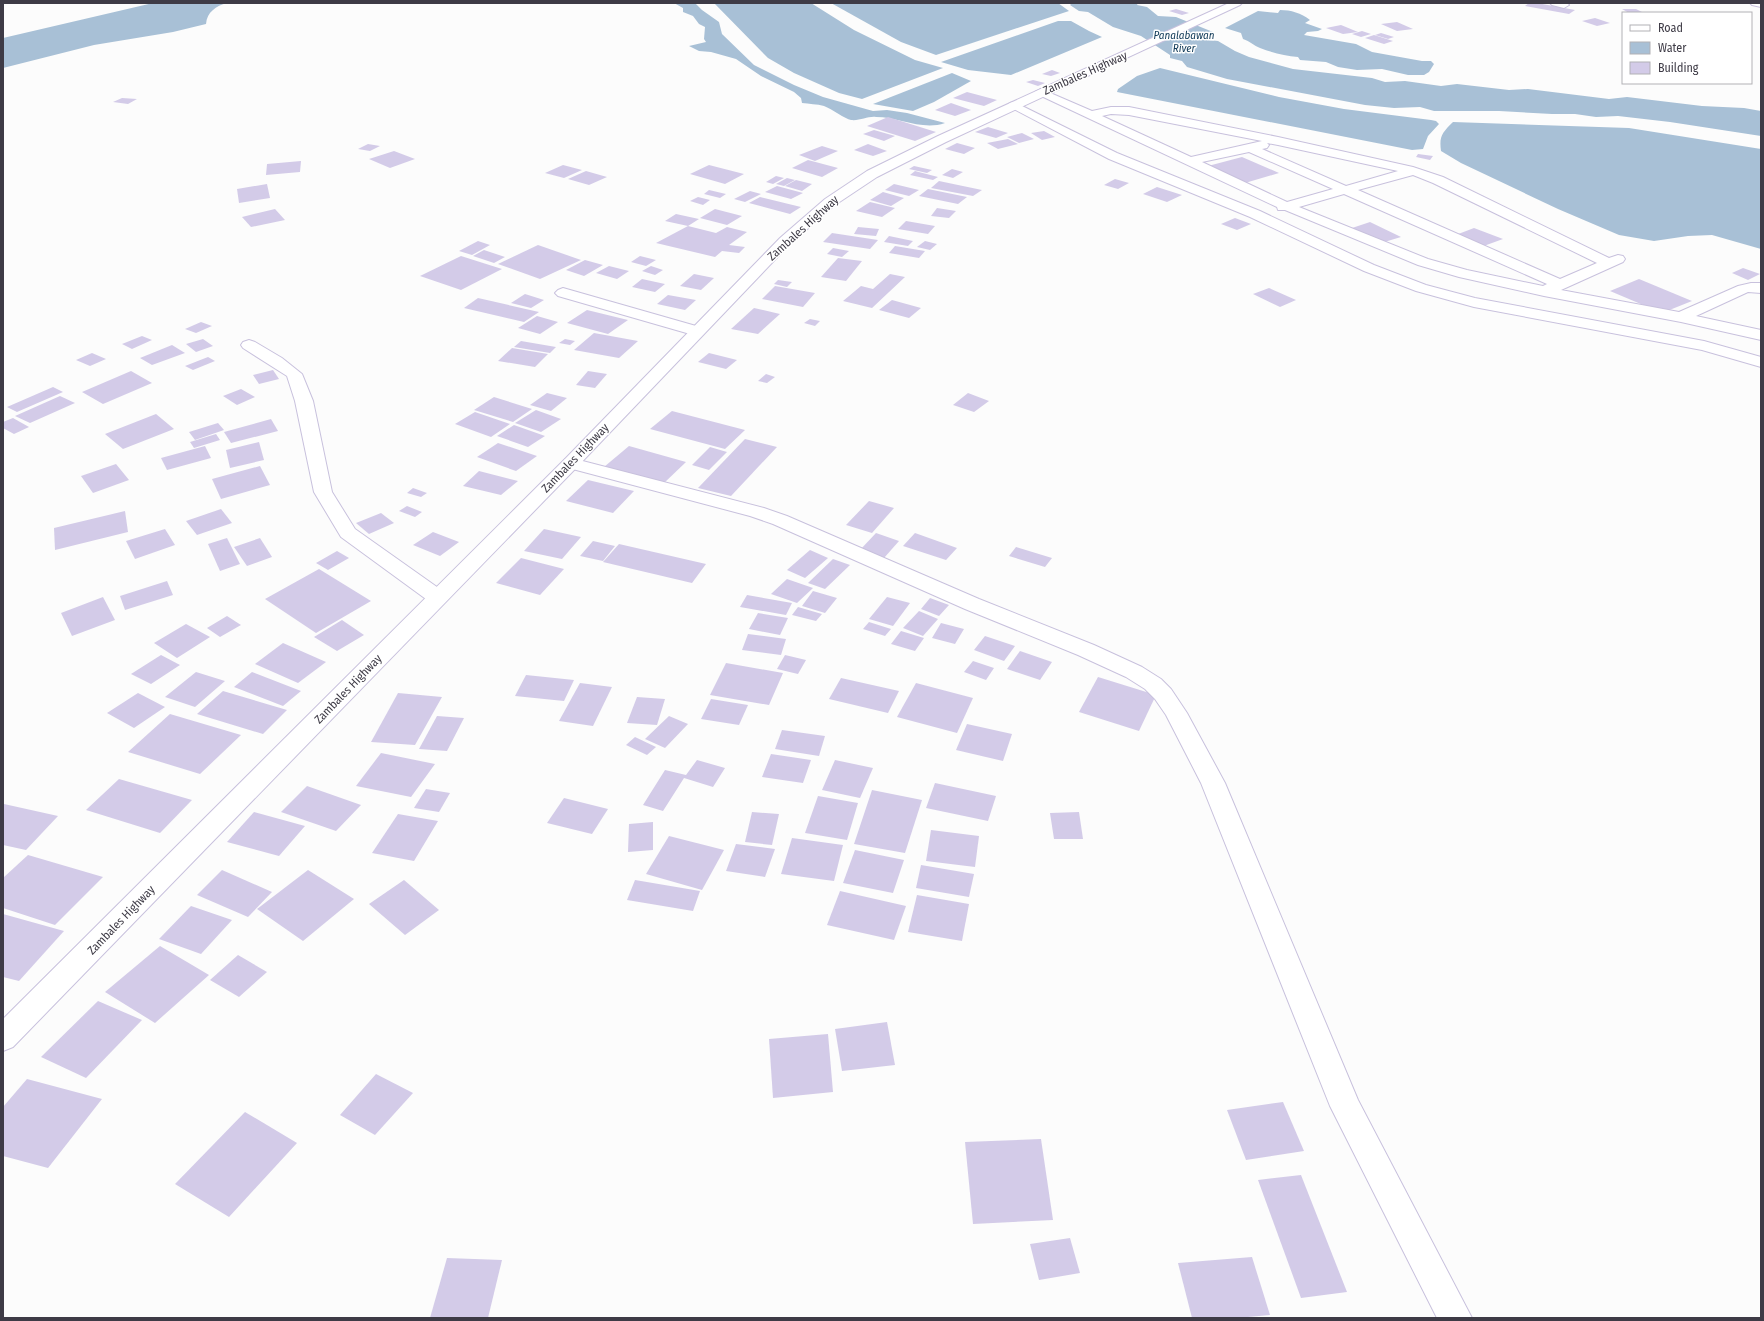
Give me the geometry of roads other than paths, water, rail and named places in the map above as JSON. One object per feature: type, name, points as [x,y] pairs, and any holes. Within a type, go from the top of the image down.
[{"type":"street","name":"Zambales Highway","points":[[3,1038],[437,597],[571,464],[785,241],[830,202],[872,174],[1041,92],[1146,46],[1237,3]]},
{"type":"street","points":[[1755,3],[1761,4]]},
{"type":"street","points":[[1041,92],[1286,206],[1423,262],[1464,274],[1681,317],[1761,335]]},
{"type":"street","points":[[1014,105],[1113,156],[1254,214],[1370,268],[1421,288],[1474,302],[1704,346],[1761,362]]},
{"type":"street","points":[[1092,115],[1106,111],[1122,110],[1278,141],[1413,172],[1438,180],[1614,261],[1544,291]]},
{"type":"street","points":[[1190,162],[1278,141]]},
{"type":"street","points":[[1250,148],[1559,284]]},
{"type":"street","points":[[1254,214],[1413,172]]},
{"type":"street","points":[[1681,317],[1743,289],[1751,287],[1761,288]]},
{"type":"street","points":[[563,293],[697,331]]},
{"type":"street","points":[[249,345],[294,374],[304,401],[323,492],[348,533],[437,597]]},
{"type":"street","points":[[571,464],[757,512],[780,520],[972,604],[1086,650],[1134,672],[1153,684],[1163,694],[1176,713],[1213,783],[1345,1106],[1455,1318]]},
{"type":"water","points":[[153,3],[227,3],[219,6],[210,13],[206,24],[173,32],[94,45],[3,68],[3,38]]},
{"type":"water","points":[[674,3],[695,3],[719,22],[722,34],[754,65],[794,85],[823,97],[873,111],[887,110],[907,113],[945,123],[936,125],[919,125],[873,117],[851,120],[824,106],[802,103],[801,98],[794,92],[761,76],[736,59],[711,52],[699,51],[689,46],[706,42],[704,39],[705,27],[699,24],[693,16],[683,12],[683,8]]},
{"type":"water","points":[[714,3],[811,3],[854,30],[915,60],[943,68],[862,99],[839,93],[794,73],[768,58]]},
{"type":"water","points":[[831,3],[1058,3],[1069,11],[936,55],[901,42]]},
{"type":"water","name":"Panalabawan River","points":[[1072,3],[1138,3],[1137,5],[1147,7],[1158,16],[1176,17],[1213,32],[1209,40],[1218,41],[1249,57],[1293,69],[1372,78],[1385,82],[1405,81],[1441,86],[1457,84],[1509,90],[1528,89],[1609,99],[1627,97],[1702,106],[1744,108],[1761,111],[1761,136],[1670,122],[1618,116],[1596,117],[1575,114],[1499,111],[1434,111],[1420,107],[1394,108],[1365,105],[1227,79],[1187,67],[1182,61],[1170,58],[1170,55],[1141,36],[1113,27],[1088,12],[1079,11],[1070,5]]},
{"type":"water","points":[[1280,10],[1292,11],[1299,14],[1310,20],[1305,23],[1322,29],[1307,32],[1304,35],[1356,44],[1372,52],[1422,61],[1431,61],[1434,64],[1429,72],[1424,75],[1408,75],[1382,69],[1357,70],[1338,67],[1326,62],[1300,60],[1298,57],[1265,50],[1243,39],[1241,33],[1225,28],[1258,11],[1278,13]]},
{"type":"water","points":[[1058,21],[1071,21],[1102,37],[1011,75],[968,70],[941,62]]},
{"type":"water","points":[[1160,68],[1279,97],[1344,109],[1431,120],[1436,121],[1439,124],[1428,136],[1423,149],[1412,150],[1117,92],[1118,89],[1137,76]]},
{"type":"water","points":[[952,73],[971,81],[934,102],[913,111],[873,104]]},
{"type":"water","points":[[1453,122],[1629,128],[1761,149],[1761,249],[1712,235],[1688,236],[1654,241],[1619,235],[1558,209],[1461,163],[1441,151],[1440,142],[1442,135]]}]
